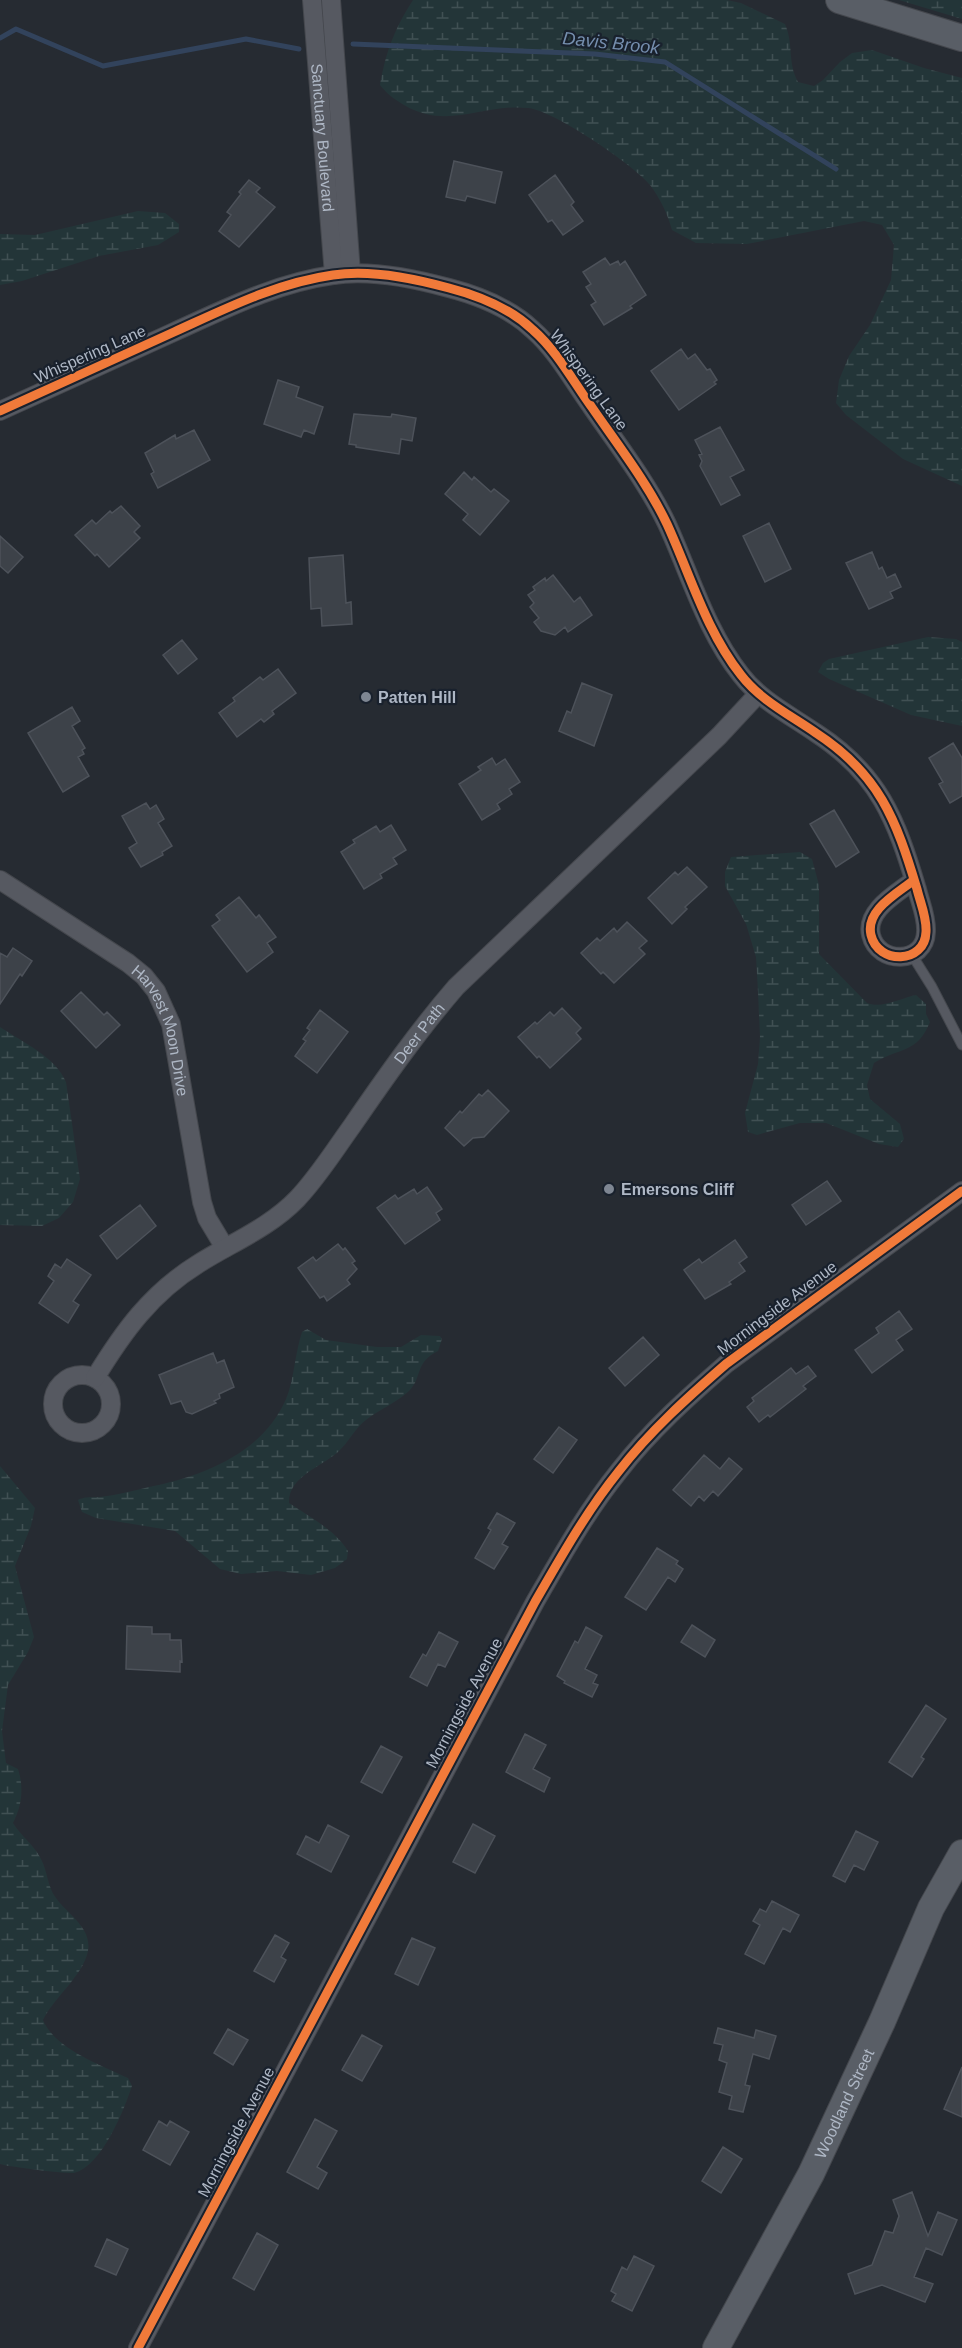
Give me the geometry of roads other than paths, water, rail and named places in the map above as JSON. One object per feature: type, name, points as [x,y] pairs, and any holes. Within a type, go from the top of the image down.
[{"type":"street","name":"Sanctuary Boulevard","points":[[312,0],[342,274]]},
{"type":"street","name":"Sanctuary Boulevard","points":[[331,0],[342,274]]},
{"type":"street","points":[[839,0],[962,38]]},
{"type":"street","name":"Whispering Lane","points":[[0,411],[258,294],[293,284],[342,274],[407,279],[464,292],[491,302],[534,330],[553,352],[642,480],[666,522],[714,634],[736,669],[759,694],[836,747],[867,776],[879,792],[899,832],[924,916],[927,936],[922,946],[912,955]]},
{"type":"street","name":"Deer Path","points":[[95,1378],[128,1327],[159,1292],[178,1277],[258,1230],[297,1199],[420,1029],[456,987],[719,736],[759,694]]},
{"type":"street","name":"Harvest Moon Drive","points":[[0,880],[128,963],[144,976],[156,991],[171,1024],[201,1202],[207,1218],[225,1248]]},
{"type":"street","points":[[912,955],[899,958],[882,952],[871,935],[870,927],[878,909],[914,880]]},
{"type":"street","name":"Morningside Avenue","points":[[138,2348],[535,1602],[598,1498],[642,1443],[726,1364],[962,1191]]},
{"type":"street","name":"Woodland Street","points":[[716,2348],[811,2174],[882,2022],[931,1908],[962,1853]]},
{"type":"lane","points":[[912,955],[932,987],[962,1045]]},
{"type":"waterway","name":"Davis Brook","points":[[0,38],[16,29],[103,66],[246,39],[299,49]]},
{"type":"waterway","name":"Davis Brook","points":[[353,44],[595,54],[665,62],[836,169]]},
{"type":"place","name":"Patten Hill","points":[[366,697]]},
{"type":"place","name":"Emersons Cliff","points":[[609,1189]]}]
